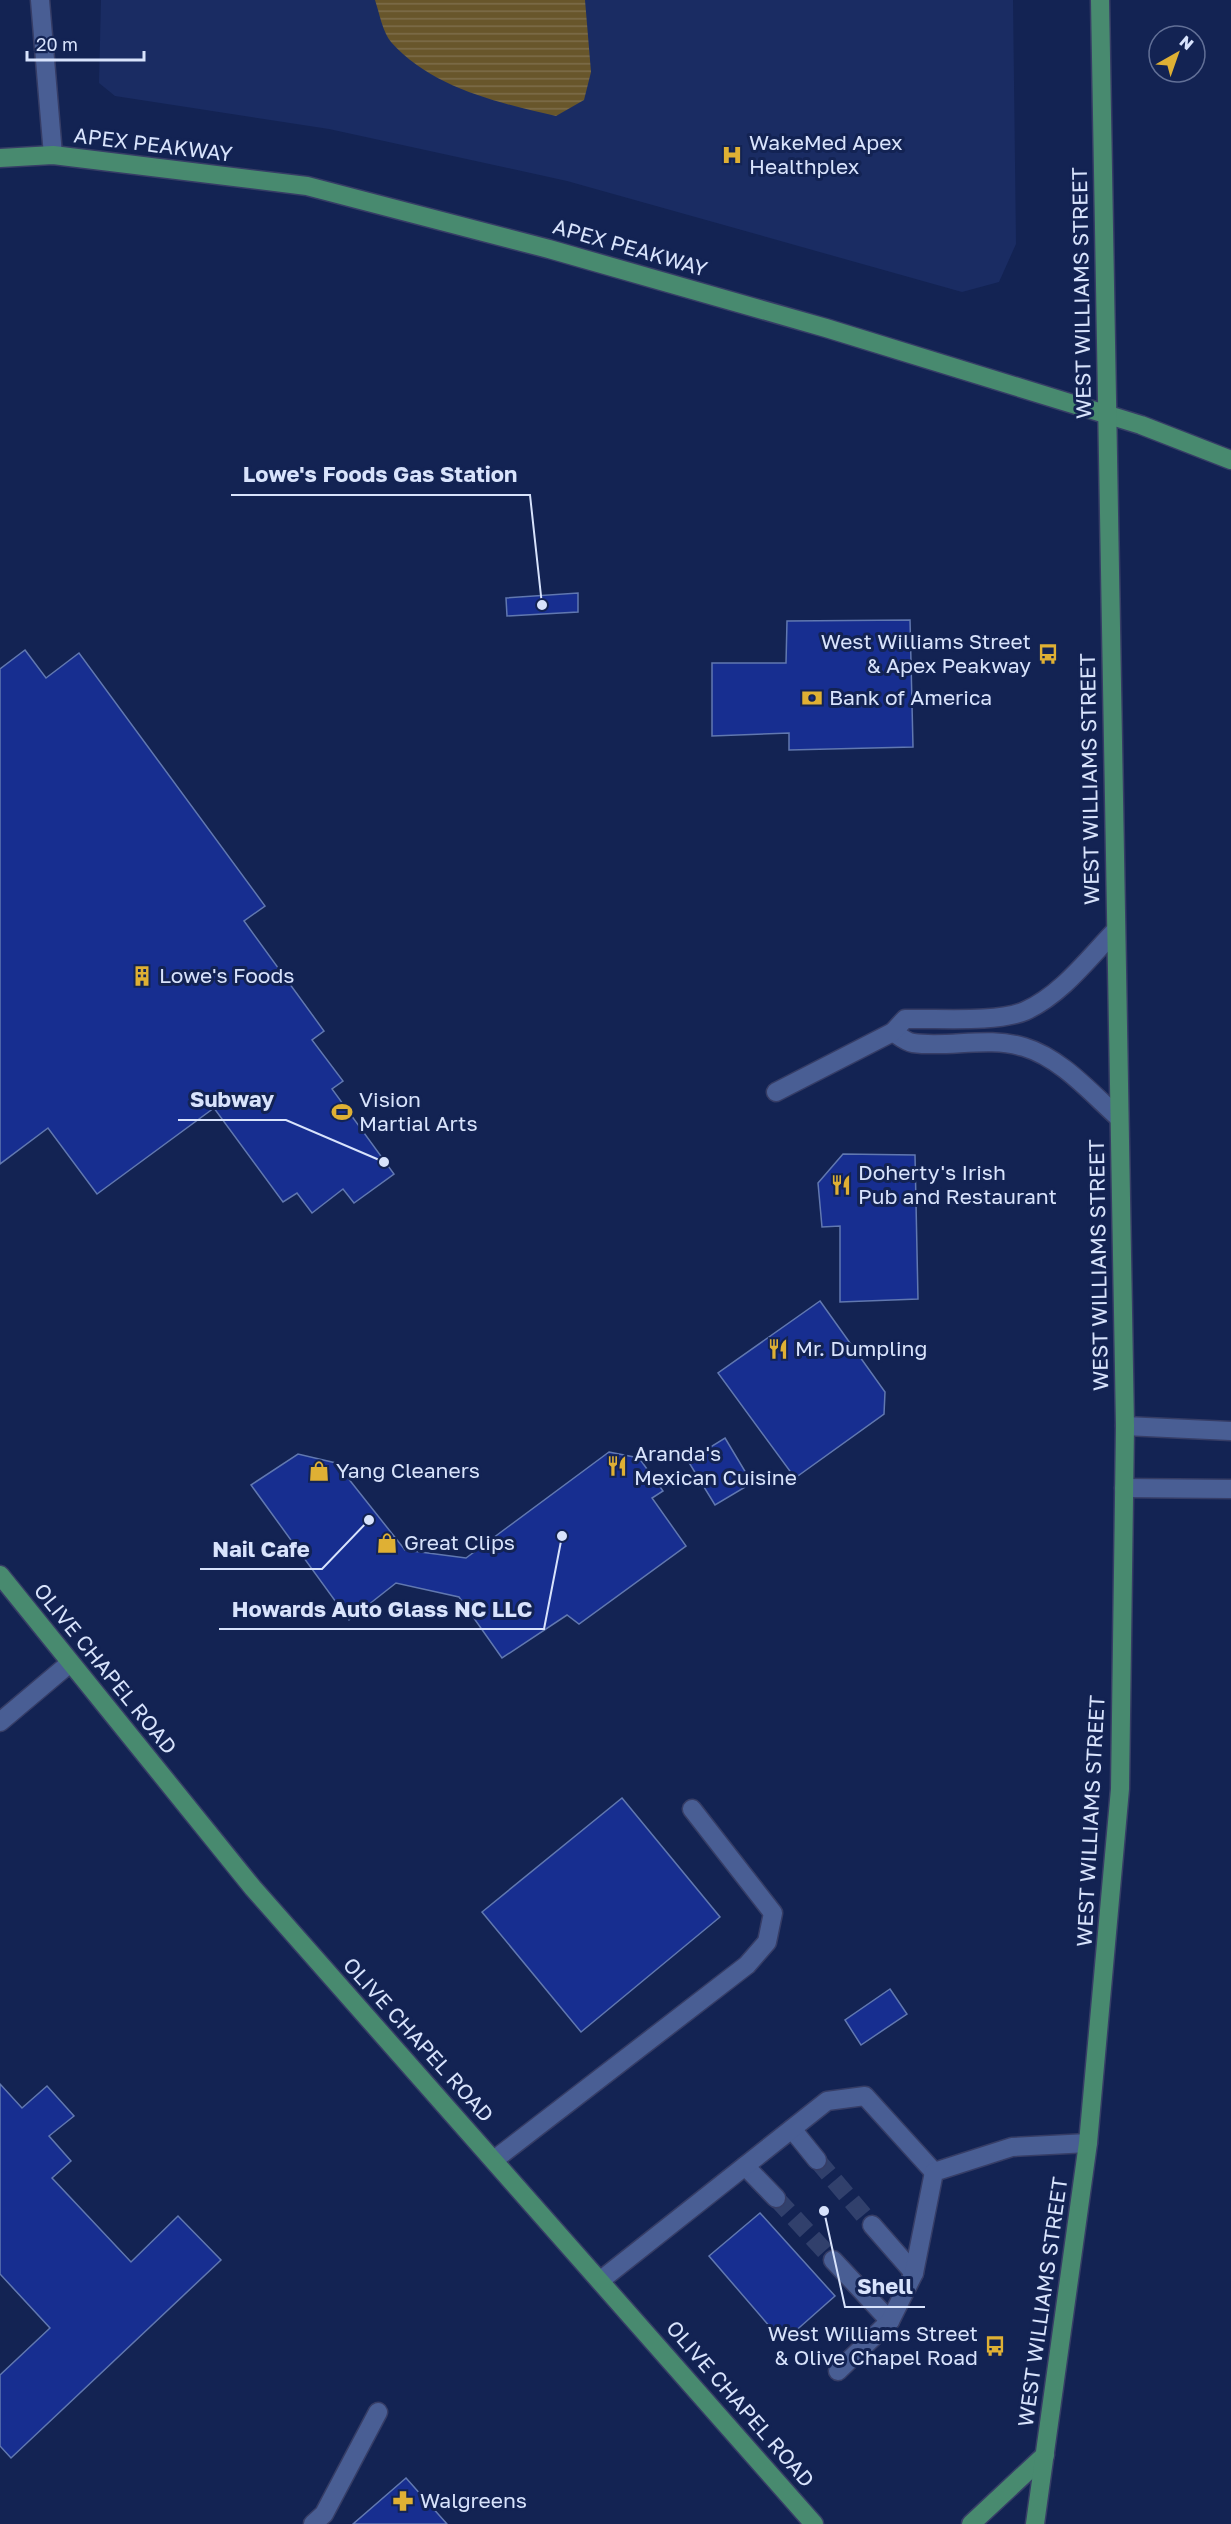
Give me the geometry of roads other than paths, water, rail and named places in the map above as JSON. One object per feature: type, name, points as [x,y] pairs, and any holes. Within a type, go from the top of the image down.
[{"type":"main road","name":"WEST WILLIAMS STREET","points":[[1035,2524],[1088,2143],[1120,1789],[1125,1426],[1100,0]]},
{"type":"main road","name":"APEX PEAKWAY","points":[[0,158],[53,155],[307,186],[614,267],[837,331],[1141,425],[1231,460]]},
{"type":"main road","name":"OLIVE CHAPEL ROAD","points":[[0,1575],[253,1888],[814,2524]]},
{"type":"main road","points":[[971,2524],[1045,2455]]},
{"type":"street","points":[[39,0],[53,155]]},
{"type":"street","points":[[776,1092],[893,1032],[905,1019],[1001,1017],[1023,1012],[1043,1002],[1063,985],[1116,932]]},
{"type":"street","points":[[893,1032],[911,1043],[1001,1043],[1024,1047],[1062,1068],[1119,1118]]},
{"type":"street","points":[[1125,1426],[1231,1431]]},
{"type":"street","points":[[1124,1488],[1231,1489]]},
{"type":"street","points":[[0,1722],[70,1663]]},
{"type":"street","points":[[494,2160],[747,1965],[767,1942],[773,1913],[692,1809]]},
{"type":"street","points":[[601,2280],[827,2101],[865,2096],[934,2172]]},
{"type":"street","points":[[792,2129],[817,2160]]},
{"type":"street","points":[[934,2172],[1012,2147],[1088,2143]]},
{"type":"street","points":[[745,2166],[776,2198]]},
{"type":"street","points":[[838,2371],[890,2321],[914,2273],[934,2172]]},
{"type":"street","points":[[872,2225],[914,2273]]},
{"type":"street","points":[[833,2260],[890,2321]]},
{"type":"street","points":[[313,2524],[324,2514],[378,2412]]},
{"type":"tunnel","points":[[817,2160],[872,2225]]},
{"type":"tunnel","points":[[776,2198],[833,2260]]},
{"type":"place","name":"WakeMed Apex Healthplex","points":[[732,155]]},
{"type":"place","name":"Lowe's Foods Gas Station","points":[[542,605]]},
{"type":"place","name":"West Williams Street & Apex Peakway","points":[[1048,654]]},
{"type":"place","name":"Bank of America","points":[[812,698]]},
{"type":"place","name":"Lowe's Foods","points":[[142,976]]},
{"type":"place","name":"Vision Martial Arts","points":[[342,1112]]},
{"type":"place","name":"Subway","points":[[384,1162]]},
{"type":"place","name":"Doherty's Irish Pub and Restaurant","points":[[841,1185]]},
{"type":"place","name":"Mr. Dumpling","points":[[778,1349]]},
{"type":"place","name":"Aranda's Mexican Cuisine","points":[[617,1466]]},
{"type":"place","name":"Yang Cleaners","points":[[319,1471]]},
{"type":"place","name":"Nail Cafe","points":[[369,1520]]},
{"type":"place","name":"Howards Auto Glass NC LLC","points":[[562,1536]]},
{"type":"place","name":"Great Clips","points":[[387,1543]]},
{"type":"place","name":"Shell","points":[[824,2211]]},
{"type":"place","name":"West Williams Street & Olive Chapel Road","points":[[995,2346]]},
{"type":"place","name":"Walgreens","points":[[403,2501]]}]
